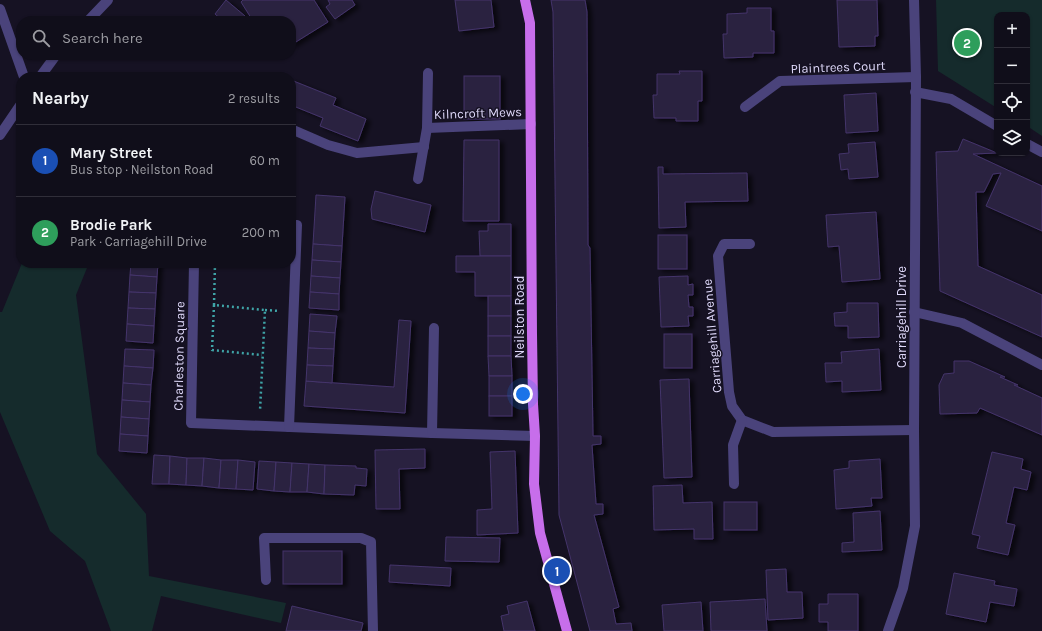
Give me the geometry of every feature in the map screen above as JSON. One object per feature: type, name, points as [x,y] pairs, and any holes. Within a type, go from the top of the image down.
[{"type":"main road","name":"Neilston Road","points":[[525,0],[530,23],[532,404],[535,436],[534,484],[540,533],[567,631]]},
{"type":"street","points":[[93,16],[108,0]]},
{"type":"street","name":"Carriagehill Drive","points":[[888,631],[904,588],[915,526],[914,312],[916,77],[914,0]]},
{"type":"street","points":[[0,9],[16,54]]},
{"type":"street","points":[[18,60],[22,72]]},
{"type":"street","points":[[44,72],[52,60]]},
{"type":"street","name":"Kilncroft Mews","points":[[418,179],[427,128],[428,73]]},
{"type":"street","name":"Plaintrees Court","points":[[745,107],[780,81],[916,77]]},
{"type":"street","points":[[915,92],[951,99],[994,124]]},
{"type":"street","points":[[0,135],[16,111]]},
{"type":"street","name":"Kilncroft Mews","points":[[427,128],[531,124]]},
{"type":"street","points":[[296,130],[328,145],[357,153],[424,147]]},
{"type":"street","points":[[1030,146],[1042,152]]},
{"type":"street","points":[[296,225],[296,250]]},
{"type":"street","name":"Carriagehill Avenue","points":[[742,420],[732,406],[729,392],[718,256],[724,244],[750,244]]},
{"type":"street","name":"Charleston Square","points":[[194,268],[191,423],[535,436]]},
{"type":"street","points":[[289,427],[295,268]]},
{"type":"street","points":[[914,312],[962,323],[1042,365]]},
{"type":"street","points":[[432,433],[434,328]]},
{"type":"street","points":[[734,484],[733,445],[742,420],[773,432],[914,430]]},
{"type":"street","points":[[266,580],[264,538],[361,538],[371,542],[373,631]]},
{"type":"path","points":[[215,268],[212,350],[262,355]]},
{"type":"path","points":[[214,305],[265,310],[259,426]]},
{"type":"green space","points":[[936,0],[1042,0],[1042,136],[1030,128],[1030,12],[994,12],[994,106],[938,71]]},
{"type":"green space","points":[[20,268],[87,268],[76,295],[97,454],[146,514],[149,576],[286,603],[281,623],[161,596],[152,631],[111,631],[85,561],[50,531],[0,412],[0,312],[2,312]]},
{"type":"building","points":[[226,0],[245,16],[217,16],[215,14]]},
{"type":"building","points":[[243,0],[314,0],[328,22],[296,42],[296,16],[250,16],[241,2]]},
{"type":"building","points":[[328,0],[352,0],[355,5],[335,19],[326,7],[330,4]]},
{"type":"building","points":[[455,0],[491,0],[494,27],[459,31]]},
{"type":"building","points":[[551,0],[585,0],[587,12],[588,245],[590,248],[593,436],[601,436],[601,444],[592,445],[596,504],[603,504],[603,514],[594,515],[619,607],[613,609],[616,624],[631,623],[632,631],[590,631],[559,515],[553,12]]},
{"type":"building","points":[[837,0],[877,0],[878,36],[875,36],[875,46],[839,47]]},
{"type":"building","points":[[747,8],[771,8],[771,31],[774,31],[774,53],[753,53],[753,57],[724,58],[723,34],[727,34],[727,14],[747,13]]},
{"type":"building","points":[[679,71],[702,71],[702,101],[698,101],[698,121],[676,121],[676,118],[654,118],[653,95],[657,95],[657,74],[680,74]]},
{"type":"building","points":[[464,76],[500,76],[500,119],[464,119]]},
{"type":"building","points":[[296,82],[336,98],[333,105],[366,119],[358,141],[320,126],[323,118],[296,107]]},
{"type":"building","points":[[876,93],[878,131],[846,133],[844,95]]},
{"type":"building","points":[[963,139],[994,152],[994,153],[973,154],[1042,186],[1042,231],[986,206],[1001,173],[993,174],[984,192],[976,192],[978,266],[1042,295],[1042,337],[940,291],[936,152],[958,151]]},
{"type":"building","points":[[464,140],[499,140],[499,221],[463,221]]},
{"type":"building","points":[[875,142],[878,177],[849,179],[848,169],[841,170],[839,154],[849,153],[848,144]]},
{"type":"building","points":[[658,167],[663,167],[663,174],[747,173],[748,201],[685,202],[686,227],[659,228]]},
{"type":"building","points":[[375,191],[431,205],[425,232],[372,219],[371,209]]},
{"type":"building","points":[[316,195],[345,197],[342,246],[313,244]]},
{"type":"building","points":[[876,212],[880,279],[842,282],[839,246],[828,247],[826,215]]},
{"type":"building","points":[[488,224],[511,224],[511,256],[480,256],[479,231],[488,231]]},
{"type":"building","points":[[658,235],[687,235],[687,269],[658,269]]},
{"type":"building","points":[[313,244],[342,246],[341,262],[312,260]]},
{"type":"building","points":[[456,256],[511,256],[511,296],[475,296],[475,272],[456,272]]},
{"type":"building","points":[[312,260],[341,262],[340,278],[311,276]]},
{"type":"building","points":[[131,268],[158,268],[157,277],[130,275]]},
{"type":"building","points":[[130,275],[157,277],[156,293],[129,292]]},
{"type":"building","points":[[311,276],[340,278],[339,294],[310,292]]},
{"type":"building","points":[[688,276],[688,285],[693,284],[693,295],[688,295],[689,307],[693,307],[693,316],[688,316],[689,326],[661,327],[659,277]]},
{"type":"building","points":[[129,292],[156,293],[155,309],[128,308]]},
{"type":"building","points":[[310,292],[339,294],[339,310],[309,308]]},
{"type":"building","points":[[488,296],[511,296],[511,316],[488,316]]},
{"type":"building","points":[[847,303],[878,303],[879,337],[848,338],[848,326],[835,326],[834,313],[847,312]]},
{"type":"building","points":[[128,308],[155,309],[154,326],[127,324]]},
{"type":"building","points":[[310,314],[337,316],[335,333],[309,331]]},
{"type":"building","points":[[488,316],[511,316],[511,336],[488,336]]},
{"type":"building","points":[[399,320],[411,321],[405,413],[304,406],[306,381],[394,387]]},
{"type":"building","points":[[127,324],[154,326],[153,343],[126,341]]},
{"type":"building","points":[[309,331],[335,333],[334,349],[308,348]]},
{"type":"building","points":[[664,334],[692,334],[692,368],[664,368]]},
{"type":"building","points":[[488,336],[511,336],[511,356],[488,356]]},
{"type":"building","points":[[308,348],[334,349],[333,366],[307,365]]},
{"type":"building","points":[[125,349],[154,350],[153,368],[124,366]]},
{"type":"building","points":[[879,349],[881,390],[842,392],[842,381],[826,382],[825,363],[842,363],[841,352]]},
{"type":"building","points":[[488,356],[511,356],[512,376],[489,376]]},
{"type":"building","points":[[954,361],[969,361],[1005,377],[1000,377],[1042,398],[1042,435],[980,408],[977,413],[940,414],[939,385],[944,374],[954,373]]},
{"type":"building","points":[[307,365],[333,366],[332,383],[306,381]]},
{"type":"building","points":[[124,366],[153,368],[151,385],[123,383]]},
{"type":"building","points":[[489,376],[512,376],[512,396],[489,396]]},
{"type":"building","points":[[689,379],[692,477],[664,478],[660,380]]},
{"type":"building","points":[[123,383],[151,385],[150,402],[122,400]]},
{"type":"building","points":[[489,396],[512,396],[512,416],[489,416]]},
{"type":"building","points":[[122,400],[150,402],[149,419],[121,417]]},
{"type":"building","points":[[121,417],[149,419],[148,436],[120,434]]},
{"type":"building","points":[[120,434],[148,436],[147,453],[119,451]]},
{"type":"building","points":[[425,449],[425,468],[399,469],[400,509],[376,509],[375,450]]},
{"type":"building","points":[[515,451],[518,533],[477,535],[477,510],[492,509],[490,452]]},
{"type":"building","points":[[992,452],[1023,459],[1021,469],[1031,472],[1027,490],[1014,487],[1006,523],[1015,525],[1008,555],[977,548],[980,536],[972,534]]},
{"type":"building","points":[[154,455],[170,456],[169,484],[152,484]]},
{"type":"building","points":[[170,456],[187,458],[186,485],[169,484]]},
{"type":"building","points":[[187,458],[204,458],[202,486],[186,485]]},
{"type":"building","points":[[204,458],[221,460],[219,488],[202,486]]},
{"type":"building","points":[[880,459],[882,498],[871,498],[872,506],[836,509],[834,470],[849,468],[849,461]]},
{"type":"building","points":[[221,460],[238,460],[236,489],[219,488]]},
{"type":"building","points":[[238,460],[255,462],[253,490],[236,489]]},
{"type":"building","points":[[259,461],[276,462],[274,491],[257,489]]},
{"type":"building","points":[[276,462],[292,463],[290,492],[274,491]]},
{"type":"building","points":[[292,463],[309,464],[307,492],[290,492]]},
{"type":"building","points":[[309,464],[325,465],[324,494],[307,492]]},
{"type":"building","points":[[325,465],[356,466],[356,468],[367,469],[366,486],[355,485],[354,495],[324,494]]},
{"type":"building","points":[[682,485],[683,503],[712,502],[713,539],[694,539],[694,529],[654,530],[653,486]]},
{"type":"building","points":[[724,502],[757,502],[757,530],[724,530]]},
{"type":"building","points":[[880,511],[882,550],[842,552],[842,543],[854,542],[853,513]]},
{"type":"building","points":[[446,537],[500,538],[499,562],[445,561]]},
{"type":"building","points":[[283,551],[342,551],[342,584],[283,584]]},
{"type":"building","points":[[390,565],[451,568],[450,586],[389,582]]},
{"type":"building","points":[[786,569],[787,592],[802,592],[803,618],[768,620],[766,570]]},
{"type":"building","points":[[954,573],[995,581],[994,585],[1017,589],[1014,606],[990,602],[986,622],[946,614]]},
{"type":"building","points":[[828,594],[858,594],[858,631],[828,631],[828,622],[819,622],[819,604],[828,604]]},
{"type":"building","points":[[765,599],[767,631],[711,631],[710,602]]},
{"type":"building","points":[[527,601],[535,631],[504,631],[501,616],[509,614],[507,606]]},
{"type":"building","points":[[701,602],[703,631],[664,631],[662,605]]},
{"type":"building","points":[[292,606],[363,623],[361,631],[286,631]]},
{"type":"place","name":"Brodie Park","points":[[967,43]]},
{"type":"place","name":"Mary Street","points":[[557,571]]}]
